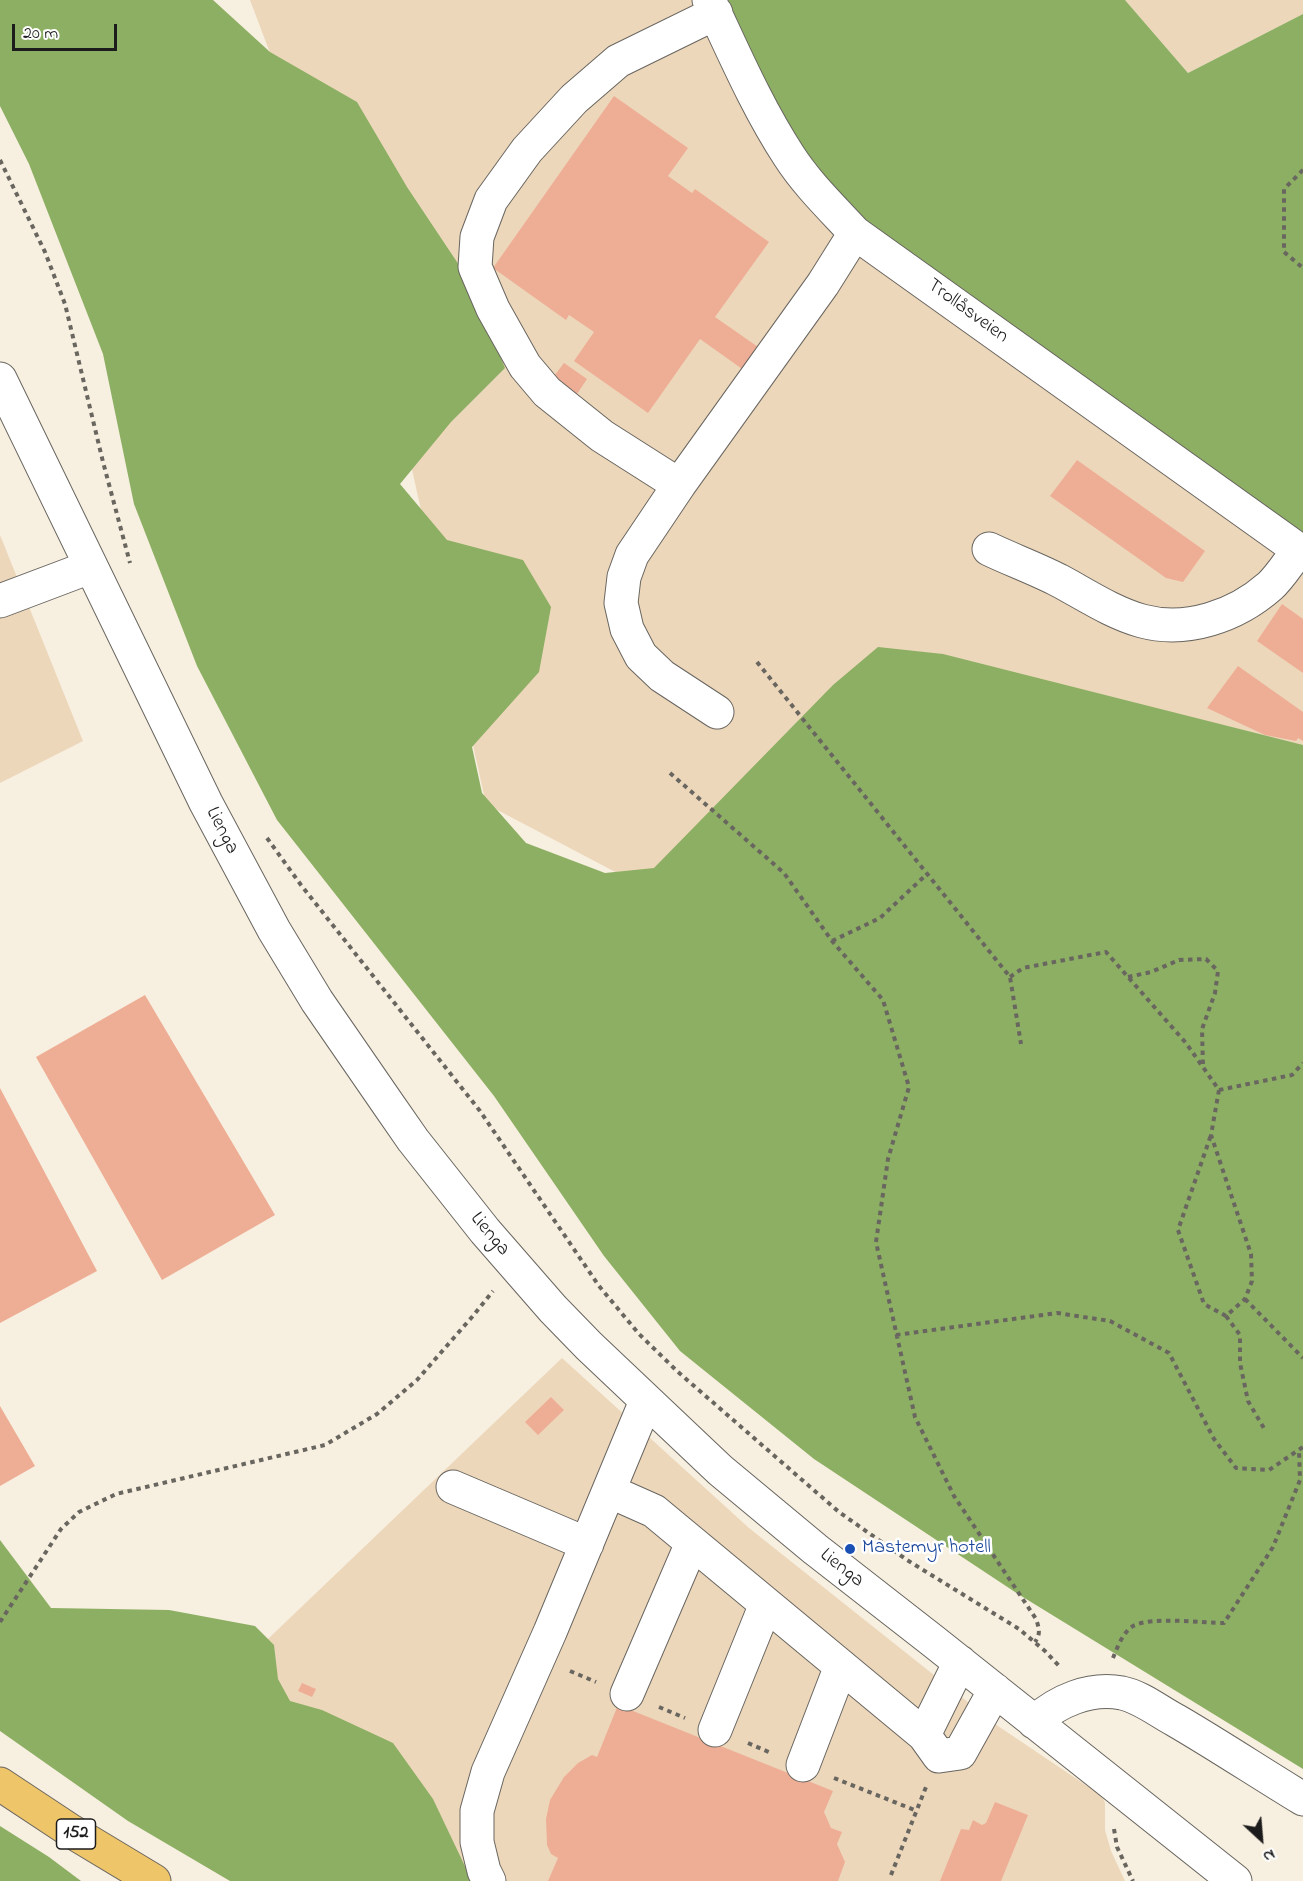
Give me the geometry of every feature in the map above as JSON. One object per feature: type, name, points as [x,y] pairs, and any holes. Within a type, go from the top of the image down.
[{"type":"main road","name":"152","points":[[0,1784],[153,1881]]},
{"type":"street","name":"Trollåsveien","points":[[712,7],[755,98],[790,157],[816,192],[855,233],[1300,552]]},
{"type":"street","points":[[680,485],[602,436],[547,392],[525,366],[493,309],[475,267],[477,237],[491,200],[526,150],[574,99],[618,61],[712,7]]},
{"type":"street","points":[[717,712],[662,676],[640,656],[627,629],[621,603],[624,577],[632,555],[824,284],[855,233]]},
{"type":"street","name":"Lienga","points":[[0,379],[211,813],[255,897],[296,968],[344,1042],[453,1192],[553,1309],[720,1470],[1235,1881]]},
{"type":"street","points":[[989,549],[1058,580],[1115,610],[1143,621],[1179,625],[1222,616],[1248,603],[1271,585],[1300,552]]},
{"type":"street","points":[[0,601],[90,567]]},
{"type":"street","points":[[489,1881],[484,1871],[477,1842],[477,1811],[488,1772],[646,1401]]},
{"type":"street","points":[[453,1486],[587,1544]]},
{"type":"street","points":[[609,1491],[654,1511],[841,1666],[931,1746],[960,1753],[995,1690]]},
{"type":"street","points":[[627,1694],[692,1543]]},
{"type":"street","points":[[715,1730],[766,1604]]},
{"type":"street","points":[[931,1746],[960,1662]]},
{"type":"street","points":[[803,1765],[841,1666]]},
{"type":"street","points":[[1034,1722],[1047,1710],[1063,1701],[1082,1695],[1122,1693],[1135,1697],[1201,1735],[1303,1799]]},
{"type":"path","points":[[0,160],[45,252],[64,304],[103,462],[133,570]]},
{"type":"path","points":[[1303,170],[1284,189],[1284,252],[1303,268]]},
{"type":"path","points":[[757,662],[1010,977],[1022,1044]]},
{"type":"path","points":[[669,773],[784,873],[832,941],[884,1000],[909,1087],[888,1159],[876,1242],[915,1417],[954,1497],[1036,1619],[1040,1629],[1039,1637],[1035,1642]]},
{"type":"path","points":[[262,831],[301,885],[480,1111],[599,1286],[639,1334],[678,1372],[839,1512],[907,1560],[1008,1622],[1035,1642],[1064,1672]]},
{"type":"path","points":[[832,941],[880,918],[927,874]]},
{"type":"path","points":[[1010,977],[1023,968],[1106,952],[1186,1043],[1219,1090],[1211,1135],[1178,1230],[1204,1304],[1226,1316],[1240,1335],[1240,1363],[1248,1401],[1265,1430]]},
{"type":"path","points":[[1128,977],[1151,972],[1179,960],[1206,959],[1218,971],[1215,993],[1202,1029],[1203,1067]]},
{"type":"path","points":[[1219,1090],[1292,1075],[1303,1063]]},
{"type":"path","points":[[1211,1135],[1251,1254],[1252,1281],[1245,1299],[1226,1316]]},
{"type":"path","points":[[0,1622],[61,1529],[80,1512],[116,1494],[325,1445],[377,1414],[417,1380],[514,1265]]},
{"type":"path","points":[[1245,1299],[1303,1358]]},
{"type":"path","points":[[896,1335],[1057,1313],[1110,1321],[1169,1353],[1214,1439],[1236,1468],[1269,1470],[1301,1448]]},
{"type":"path","points":[[1108,1692],[1110,1666],[1119,1643],[1133,1627],[1155,1621],[1224,1623],[1273,1547],[1300,1480],[1301,1448]]},
{"type":"path","points":[[891,1875],[931,1746]]},
{"type":"path","points":[[1113,1823],[1118,1847],[1133,1881]]},
{"type":"shaded area","points":[[250,0],[722,0],[1303,549],[1303,773],[642,886],[486,804],[390,370]]},
{"type":"shaded area","points":[[1125,0],[1303,0],[1303,14],[1188,73]]},
{"type":"shaded area","points":[[0,535],[83,741],[0,783]]},
{"type":"shaded area","points":[[562,1358],[749,1528],[998,1726],[1102,1796],[1105,1803],[1105,1830],[1111,1851],[1125,1881],[427,1881],[180,1723]]},
{"type":"green space","points":[[0,0],[213,0],[270,52],[357,102],[407,187],[471,283],[505,368],[451,422],[400,484],[447,540],[523,560],[551,607],[539,672],[472,747],[482,793],[526,843],[605,873],[654,868],[833,685],[878,647],[943,654],[1303,745],[1303,1769],[1018,1594],[814,1459],[680,1351],[604,1256],[494,1096],[277,820],[197,666],[134,504],[103,354],[29,164],[0,106]]},
{"type":"green space","points":[[722,0],[1125,0],[1188,73],[1303,14],[1303,549],[998,345],[797,163]]},
{"type":"green space","points":[[0,1540],[51,1608],[169,1610],[255,1626],[274,1645],[278,1679],[290,1701],[322,1710],[393,1743],[433,1799],[472,1881],[230,1881],[128,1821],[0,1731]]},
{"type":"green space","points":[[0,1826],[49,1857],[81,1881],[0,1881]]},
{"type":"building","points":[[614,96],[688,148],[668,176],[692,193],[695,189],[769,242],[715,317],[761,349],[745,371],[700,339],[648,413],[574,361],[594,332],[569,315],[566,320],[493,268]]},
{"type":"building","points":[[564,363],[587,379],[575,397],[551,380]]},
{"type":"building","points":[[1077,460],[1205,551],[1183,582],[1166,578],[1050,496]]},
{"type":"building","points":[[1282,604],[1303,619],[1303,673],[1257,641]]},
{"type":"building","points":[[1238,666],[1303,712],[1303,741],[1298,738],[1296,741],[1265,735],[1207,708]]},
{"type":"building","points":[[145,995],[275,1215],[162,1280],[36,1057]]},
{"type":"building","points":[[0,1088],[97,1271],[0,1323]]},
{"type":"building","points":[[551,1397],[564,1410],[538,1435],[525,1422]]},
{"type":"building","points":[[0,1406],[35,1466],[0,1486]]},
{"type":"building","points":[[302,1683],[316,1689],[312,1697],[298,1691]]},
{"type":"building","points":[[618,1705],[833,1791],[824,1812],[831,1828],[842,1832],[837,1844],[845,1862],[838,1881],[548,1881],[558,1858],[551,1854],[547,1845],[546,1819],[550,1800],[564,1777],[578,1763],[592,1755],[597,1757]]},
{"type":"building","points":[[995,1802],[1028,1815],[1001,1881],[940,1881],[961,1829],[969,1830],[973,1820],[982,1825],[986,1823]]},
{"type":"place","name":"Mastemyr hotell","points":[[850,1549]]}]
